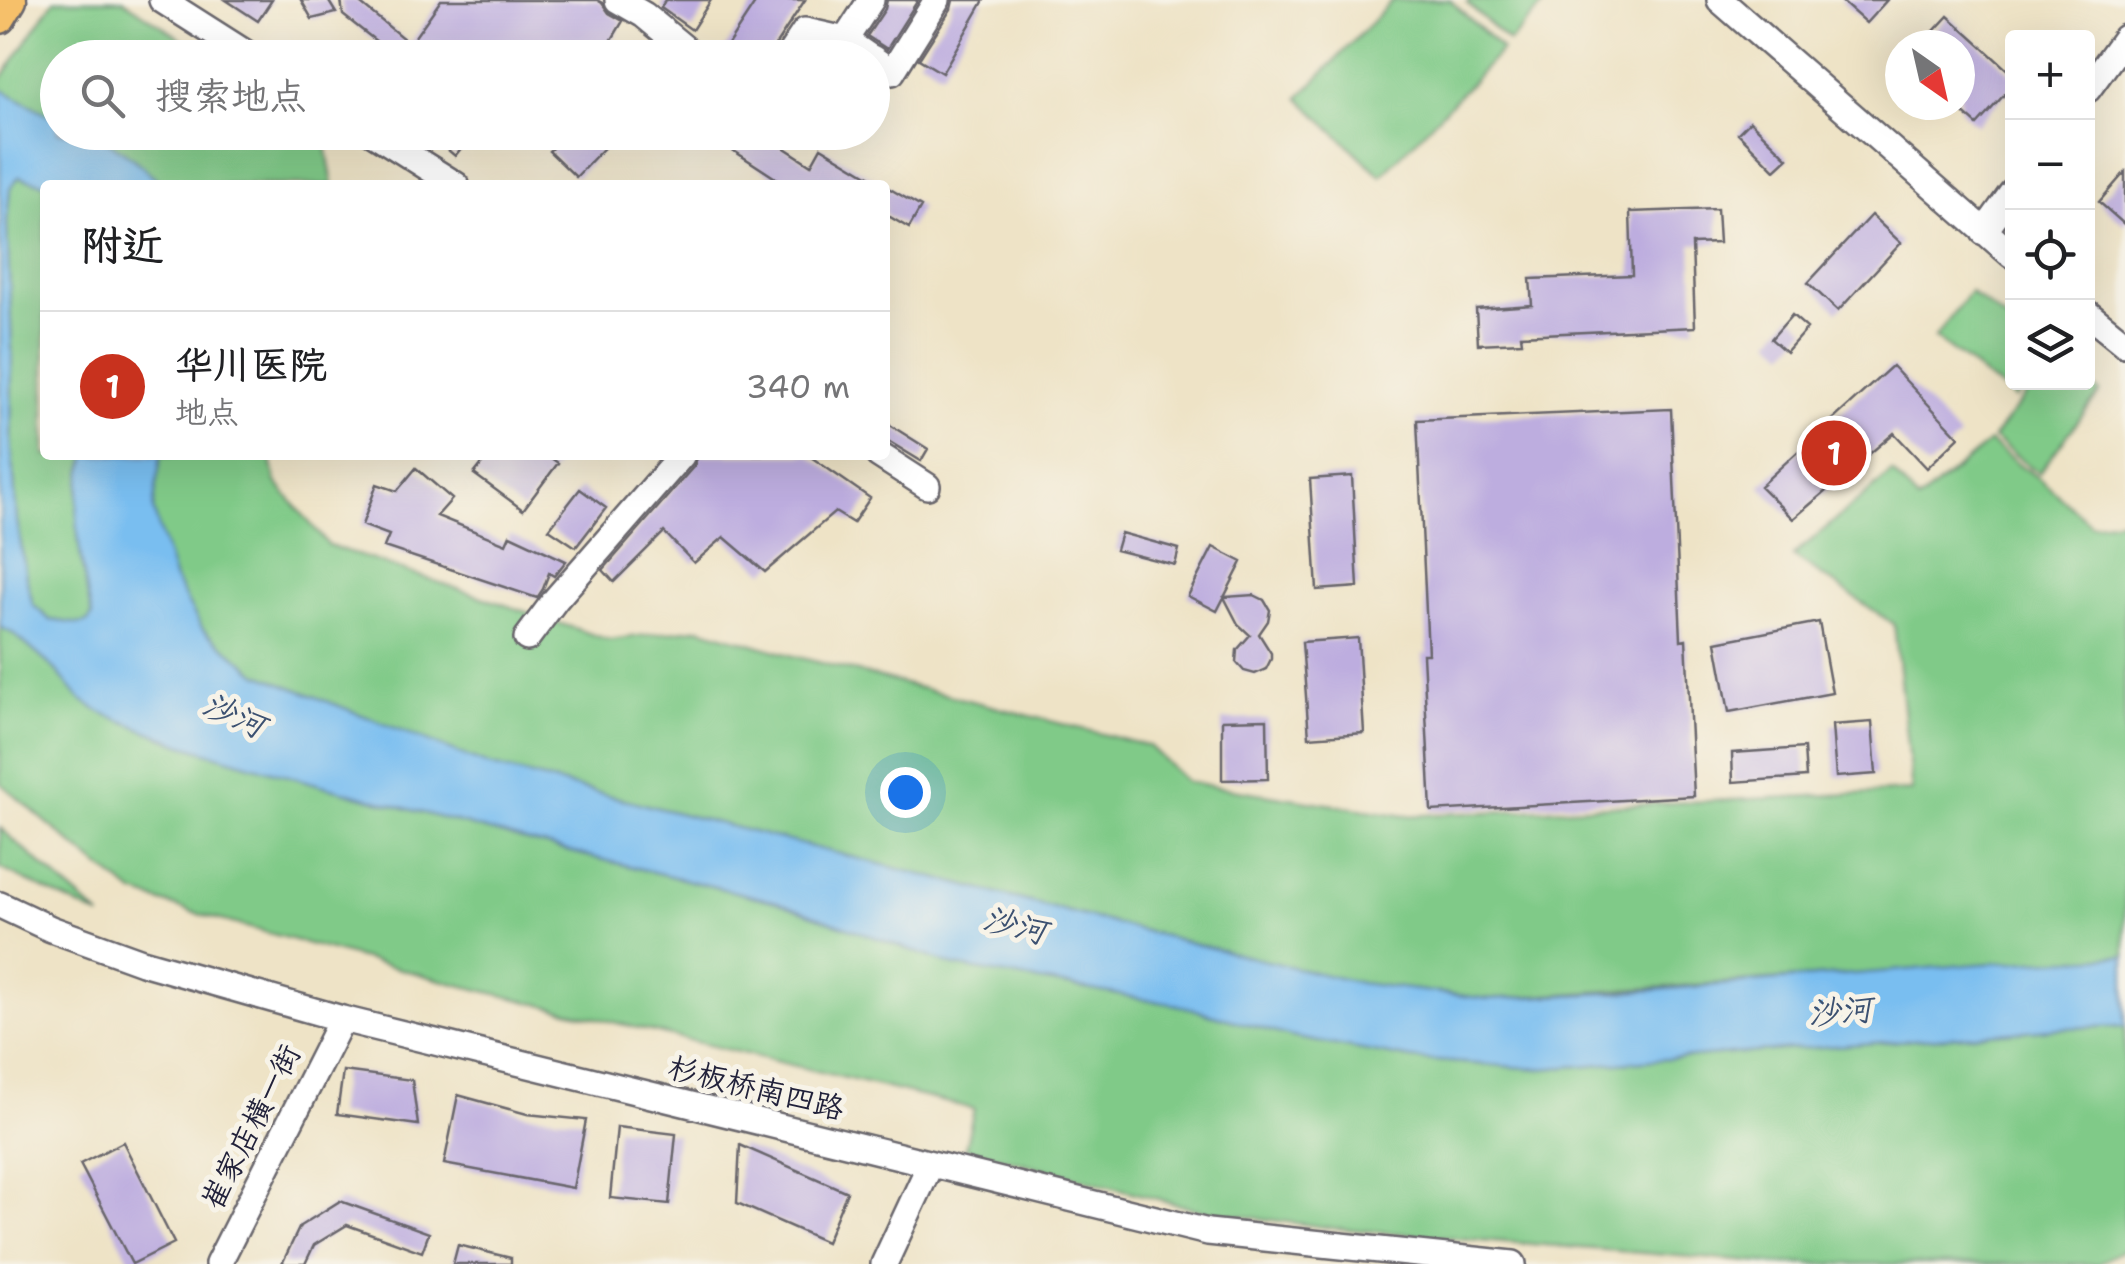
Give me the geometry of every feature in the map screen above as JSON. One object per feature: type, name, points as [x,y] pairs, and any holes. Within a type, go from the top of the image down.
[{"type":"main road","points":[[0,18],[11,0]]},
{"type":"street","points":[[162,0],[225,40]]},
{"type":"street","points":[[618,0],[674,40]]},
{"type":"street","points":[[798,40],[804,31],[846,40],[871,0]]},
{"type":"street","points":[[890,71],[938,0]]},
{"type":"street","points":[[1720,0],[2005,249]]},
{"type":"street","points":[[2095,80],[2125,38]]},
{"type":"street","points":[[401,150],[448,180]]},
{"type":"street","points":[[1984,232],[2005,203]]},
{"type":"street","points":[[2095,320],[2125,344]]},
{"type":"street","points":[[527,638],[556,599],[678,460]]},
{"type":"street","points":[[887,460],[927,486]]},
{"type":"street","name":"杉板桥南四路","points":[[0,905],[51,929],[142,962],[342,1020],[1208,1232],[1513,1264]]},
{"type":"street","name":"崔家店横一街","points":[[218,1264],[342,1020]]},
{"type":"street","points":[[884,1264],[930,1165]]},
{"type":"green space","points":[[54,0],[123,0],[183,40],[40,40],[40,110],[0,89],[0,81]]},
{"type":"green space","points":[[1393,0],[1450,0],[1502,50],[1381,176],[1299,98]]},
{"type":"green space","points":[[1548,0],[1509,42],[1467,3]]},
{"type":"green space","points":[[119,150],[327,150],[332,180],[157,180]]},
{"type":"green space","points":[[18,177],[40,182],[40,460],[87,460],[79,513],[92,616],[80,624],[50,620],[33,605],[26,577],[11,440],[7,222],[10,187]]},
{"type":"green space","points":[[1970,292],[2005,319],[2005,390],[2022,390],[2015,399],[1935,338]]},
{"type":"green space","points":[[2095,389],[2100,392],[2039,473],[1993,438],[2030,390]]},
{"type":"green space","points":[[1989,442],[2091,524],[2125,519],[2125,956],[1488,999],[1360,983],[1307,972],[488,765],[258,674],[203,630],[175,580],[152,509],[160,460],[271,460],[276,482],[328,545],[609,640],[700,628],[790,655],[1149,746],[1187,782],[1405,816],[1912,791],[1894,624],[1793,556],[1892,472],[1918,501]]},
{"type":"green space","points":[[0,627],[14,634],[100,712],[183,745],[526,841],[777,902],[955,966],[1178,1005],[1292,1037],[1412,1059],[1541,1069],[2125,1026],[2125,1249],[2098,1264],[1777,1264],[1332,1228],[1203,1211],[965,1148],[974,1109],[459,985],[134,893],[0,783]]},
{"type":"green space","points":[[0,828],[101,917],[0,868]]},
{"type":"water","name":"沙河","points":[[0,89],[40,110],[40,150],[120,150],[158,180],[40,182],[19,177],[10,188],[7,223],[11,440],[17,520],[33,605],[50,620],[80,624],[92,616],[80,556],[77,515],[86,460],[160,460],[153,509],[175,580],[203,630],[258,674],[488,765],[1360,983],[1488,999],[2125,956],[2125,1026],[1541,1069],[1412,1059],[1292,1037],[1178,1005],[955,966],[777,902],[526,841],[183,745],[100,712],[79,698],[56,670],[14,634],[0,627]]},
{"type":"building","points":[[226,0],[272,0],[258,21]]},
{"type":"building","points":[[301,0],[328,0],[336,13],[312,19]]},
{"type":"building","points":[[341,0],[356,0],[405,40],[375,40],[343,15]]},
{"type":"building","points":[[441,0],[597,0],[623,21],[612,40],[413,40]]},
{"type":"building","points":[[665,0],[711,0],[692,30],[661,8]]},
{"type":"building","points":[[757,0],[805,0],[779,40],[731,40]]},
{"type":"building","points":[[887,0],[918,0],[890,44],[890,40],[867,36]]},
{"type":"building","points":[[953,0],[984,0],[942,73],[919,59]]},
{"type":"building","points":[[1840,0],[1887,0],[1866,23]]},
{"type":"building","points":[[1948,16],[1963,30],[1935,30]]},
{"type":"building","points":[[1975,40],[2005,68],[2005,94],[1977,125],[1971,120],[1975,120]]},
{"type":"building","points":[[1750,121],[1788,158],[1775,170],[1738,133]]},
{"type":"building","points":[[550,150],[602,150],[576,177]]},
{"type":"building","points":[[733,150],[788,150],[811,165],[819,150],[826,150],[876,180],[778,180]]},
{"type":"building","points":[[2125,172],[2125,225],[2099,202]]},
{"type":"building","points":[[890,189],[921,207],[909,228],[890,217]]},
{"type":"building","points":[[1717,209],[1719,243],[1692,244],[1695,327],[1521,335],[1522,342],[1478,344],[1476,309],[1532,305],[1530,279],[1632,275],[1630,212]]},
{"type":"building","points":[[1871,215],[1901,243],[1838,311],[1808,283]]},
{"type":"building","points":[[1792,315],[1807,328],[1786,352],[1771,339]]},
{"type":"building","points":[[1892,366],[1959,437],[1927,468],[1894,433],[1793,519],[1760,486]]},
{"type":"building","points":[[1671,409],[1681,640],[1686,639],[1694,796],[1431,811],[1417,420]]},
{"type":"building","points":[[890,425],[928,449],[921,461],[890,442]]},
{"type":"building","points":[[485,460],[558,463],[523,510],[474,474]]},
{"type":"building","points":[[696,460],[815,460],[870,498],[853,523],[835,512],[765,572],[724,537],[694,563],[664,532],[614,582],[603,570]]},
{"type":"building","points":[[416,468],[452,499],[437,516],[506,544],[510,535],[566,561],[554,576],[549,573],[537,598],[384,547],[389,535],[362,525],[377,484],[397,491]]},
{"type":"building","points":[[1352,476],[1358,587],[1317,590],[1310,479]]},
{"type":"building","points":[[580,489],[606,508],[576,547],[549,529]]},
{"type":"building","points":[[1121,533],[1179,549],[1175,565],[1116,550]]},
{"type":"building","points":[[1213,547],[1242,562],[1217,611],[1188,596]]},
{"type":"building","points":[[1254,595],[1264,600],[1270,610],[1259,634],[1271,653],[1266,669],[1255,674],[1244,671],[1236,662],[1237,650],[1250,635],[1238,624],[1224,597]]},
{"type":"building","points":[[1819,622],[1832,693],[1729,712],[1716,642]]},
{"type":"building","points":[[1358,638],[1364,733],[1309,737],[1302,642]]},
{"type":"building","points":[[1267,719],[1268,779],[1222,780],[1222,720]]},
{"type":"building","points":[[1872,722],[1876,774],[1836,777],[1832,725]]},
{"type":"building","points":[[1804,748],[1806,777],[1733,782],[1732,753]]},
{"type":"building","points":[[343,1071],[412,1080],[418,1125],[337,1114]]},
{"type":"building","points":[[458,1095],[527,1114],[586,1120],[573,1188],[444,1164]]},
{"type":"building","points":[[617,1127],[676,1134],[669,1204],[610,1198]]},
{"type":"building","points":[[123,1142],[174,1243],[132,1264],[80,1164]]},
{"type":"building","points":[[740,1145],[847,1192],[826,1242],[737,1203]]},
{"type":"building","points":[[340,1201],[429,1233],[422,1252],[347,1225],[314,1245],[305,1264],[282,1264],[300,1226]]},
{"type":"building","points":[[458,1245],[511,1258],[511,1264],[453,1264]]},
{"type":"place","name":"华川医院","points":[[1834,453]]}]
